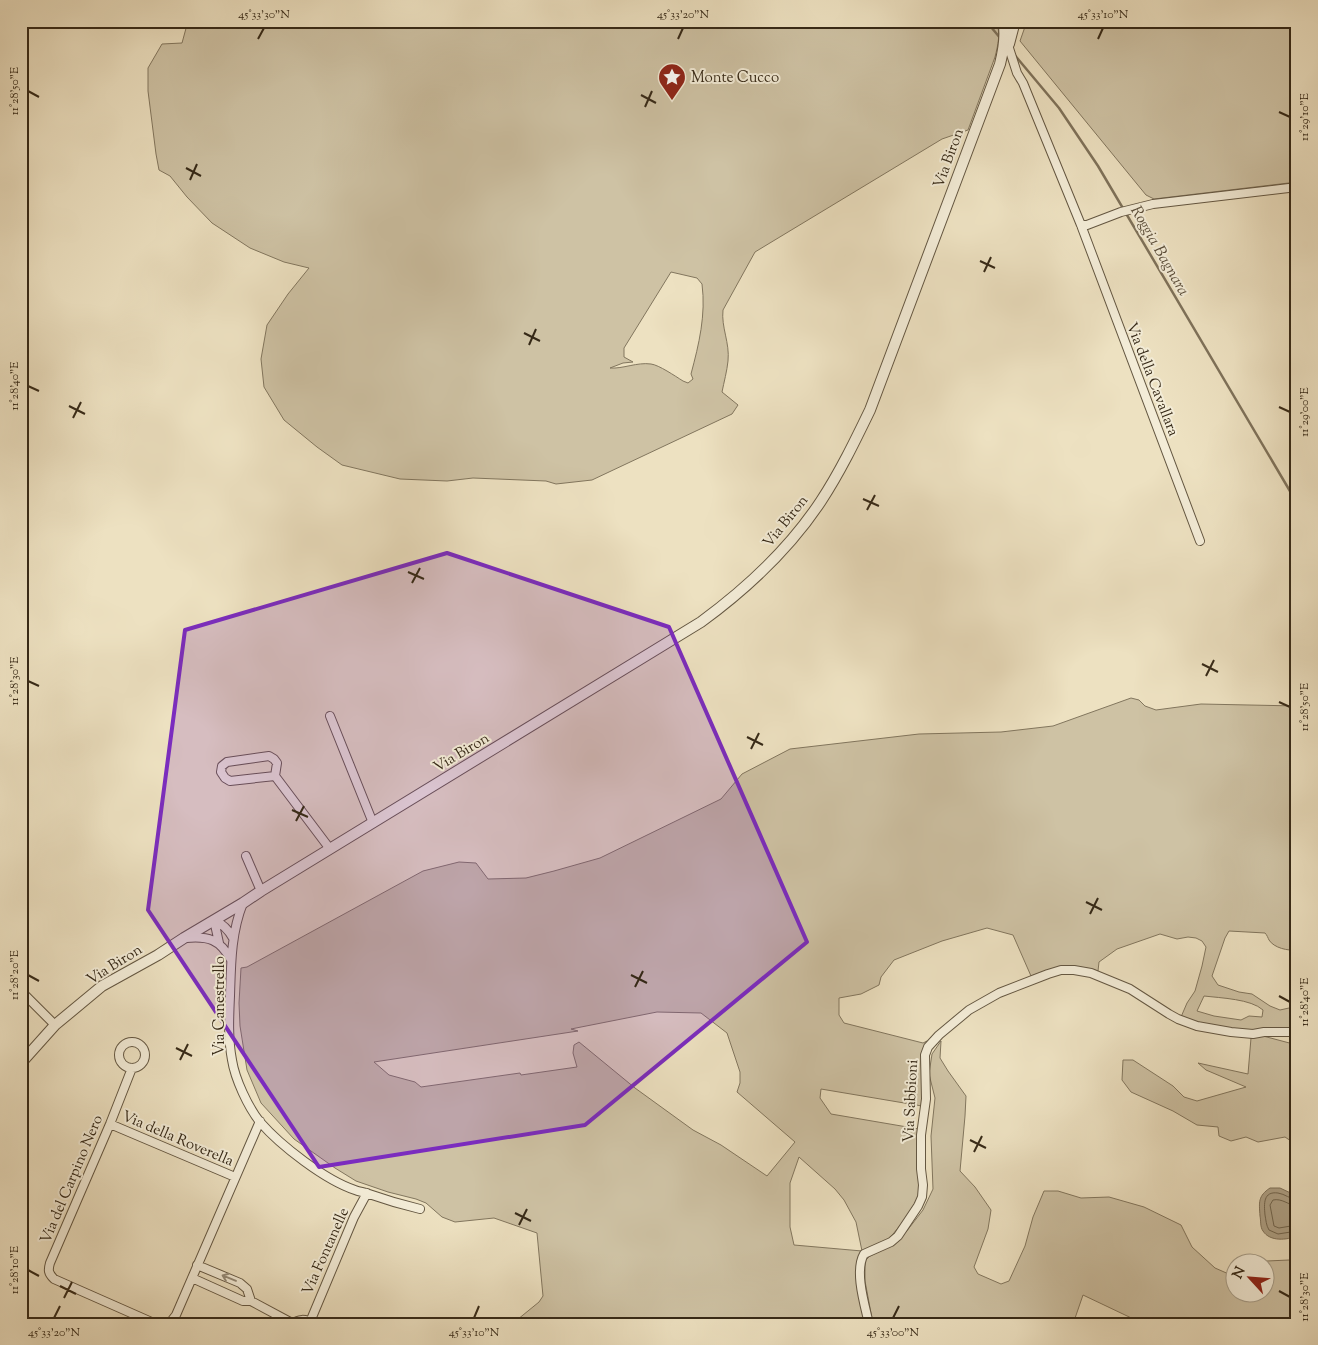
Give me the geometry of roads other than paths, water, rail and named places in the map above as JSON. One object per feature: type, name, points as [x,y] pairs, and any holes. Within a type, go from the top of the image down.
[{"type":"street","name":"Via Biron","points":[[1001,61],[1005,27],[1003,21]]},
{"type":"street","name":"Via Biron","points":[[21,1063],[55,1025],[102,986],[158,955],[701,622],[722,606],[773,560],[820,502],[853,447],[870,410],[1008,45],[1015,21]]},
{"type":"street","name":"Via della Cavallara","points":[[1008,45],[1017,73],[1023,83],[1081,226],[1200,541]]},
{"type":"street","points":[[1001,61],[1017,73]]},
{"type":"street","points":[[1081,226],[1121,212],[1153,204],[1297,187]]},
{"type":"street","points":[[330,716],[373,823]]},
{"type":"street","points":[[275,776],[230,781],[221,772],[222,766],[227,762],[269,756],[274,759],[277,763],[275,776],[330,849]]},
{"type":"street","points":[[246,856],[261,891]]},
{"type":"street","name":"Via Canestrello","points":[[243,903],[236,922],[233,938],[229,1026],[232,1062],[246,1098],[260,1121],[284,1145],[312,1166],[339,1183],[355,1190],[420,1210]]},
{"type":"street","points":[[214,920],[219,943]]},
{"type":"street","name":"Via Canestrello","points":[[214,920],[221,923],[233,938]]},
{"type":"street","points":[[184,938],[200,937],[219,943],[231,960]]},
{"type":"street","name":"Via Sabbioni","points":[[869,1324],[861,1280],[862,1257],[864,1254],[891,1242],[898,1236],[922,1197],[921,1135],[926,1100],[926,1055],[928,1047],[939,1035],[969,1010],[999,993],[1018,985],[1061,970],[1074,970],[1091,973],[1130,989],[1168,1014],[1197,1026],[1253,1034],[1297,1032]]},
{"type":"street","points":[[21,991],[55,1025]]},
{"type":"street","name":"Via del Carpino Nero","points":[[132,1068],[48,1270],[54,1279],[156,1324]]},
{"type":"street","points":[[169,1324],[176,1315],[260,1121]]},
{"type":"street","name":"Via della Roverella","points":[[110,1124],[235,1177]]},
{"type":"street","name":"Via Fontanelle","points":[[311,1323],[350,1226],[367,1193]]},
{"type":"street","points":[[197,1265],[240,1283],[247,1289],[250,1301]]},
{"type":"street","points":[[192,1278],[243,1301],[250,1301],[292,1323],[301,1320],[311,1323]]},
{"type":"water","points":[[1270,1188],[1280,1188],[1297,1196],[1297,1236],[1284,1239],[1274,1238],[1266,1235],[1262,1229],[1260,1200],[1263,1194]]},
{"type":"waterway","name":"Roggia Bagnara","points":[[986,21],[1001,39]]},
{"type":"waterway","name":"Roggia Bagnara","points":[[1013,53],[1059,108],[1098,166],[1297,503]]},
{"type":"place","name":"Monte Cucco","points":[[672,101]]}]
